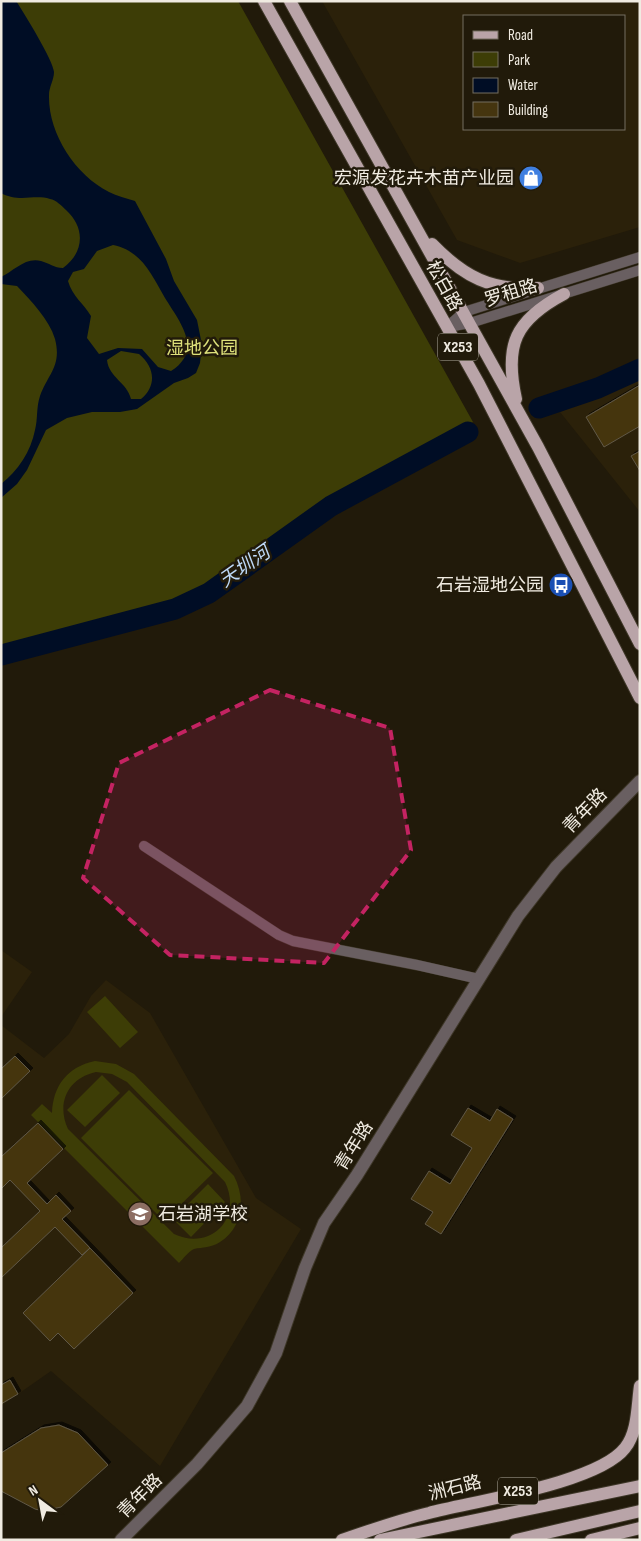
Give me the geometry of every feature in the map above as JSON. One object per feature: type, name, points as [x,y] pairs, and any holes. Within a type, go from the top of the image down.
[{"type":"main road","name":"松白路","points":[[264,1],[447,327],[524,469],[640,698]]},
{"type":"main road","name":"松白路","points":[[290,1],[521,416],[640,644]]},
{"type":"main road","points":[[418,228],[441,254],[472,278],[514,289],[538,288]]},
{"type":"main road","points":[[521,416],[513,378],[512,345],[523,325],[532,316],[564,294]]},
{"type":"main road","name":"洲石路","points":[[342,1540],[418,1515],[572,1478],[608,1464],[627,1447],[632,1437],[640,1386]]},
{"type":"main road","name":"洲石路","points":[[380,1540],[640,1486]]},
{"type":"main road","points":[[516,1540],[640,1512]]},
{"type":"main road","points":[[591,1540],[640,1528]]},
{"type":"street","name":"罗租路","points":[[447,327],[538,288],[640,256]]},
{"type":"street","name":"罗租路","points":[[467,317],[564,294],[640,270]]},
{"type":"street","name":"青年路","points":[[121,1540],[197,1464],[247,1406],[276,1353],[305,1268],[324,1223],[357,1176],[518,916],[556,867],[640,781]]},
{"type":"street","points":[[144,846],[279,936],[293,941],[426,966],[479,979]]},
{"type":"highlighted area","points":[[270,690],[390,728],[411,850],[324,963],[170,955],[83,878],[119,763]]},
{"type":"shaded area","name":"宏源发花卉木苗产业园","points":[[322,1],[640,1],[640,227],[520,263],[457,240]]},
{"type":"shaded area","points":[[640,376],[640,512],[560,412]]},
{"type":"shaded area","points":[[1,950],[32,972],[1,1017]]},
{"type":"shaded area","name":"石岩湖学校","points":[[106,980],[150,1013],[256,1198],[301,1229],[160,1466],[51,1371],[1,1406],[1,1025],[44,1058],[69,1034],[91,996]]},
{"type":"green space","name":"湿地公园","points":[[1,1],[238,1],[473,422],[328,503],[205,590],[172,606],[56,634],[1,650]]},
{"type":"green space","points":[[105,996],[138,1032],[120,1048],[87,1012]]},
{"type":"green space","points":[[95,1061],[116,1064],[134,1074],[234,1176],[238,1185],[241,1203],[238,1221],[228,1236],[217,1244],[194,1249],[179,1263],[31,1115],[42,1104],[52,1113],[55,1094],[63,1079],[69,1073]],"holes":[[[96,1072],[112,1074],[127,1082],[225,1182],[230,1208],[220,1228],[211,1235],[200,1238],[187,1238],[174,1234],[68,1129],[63,1110],[64,1101],[72,1086],[86,1075]]]},
{"type":"green space","points":[[102,1075],[120,1093],[85,1127],[67,1110]]},
{"type":"green space","points":[[129,1090],[213,1173],[164,1221],[81,1138]]},
{"type":"green space","points":[[208,1184],[225,1202],[191,1237],[173,1219]]},
{"type":"water","points":[[1,1],[16,1],[38,36],[53,66],[54,75],[49,95],[50,109],[53,124],[66,151],[85,175],[97,185],[112,193],[135,201],[166,259],[174,281],[197,320],[202,345],[200,363],[196,373],[174,383],[137,409],[120,412],[92,412],[67,418],[46,430],[27,470],[17,484],[1,498],[1,484],[18,467],[27,453],[33,438],[40,396],[53,369],[57,348],[48,324],[34,304],[17,286],[1,284],[1,277],[20,265],[35,260],[63,268],[75,255],[80,239],[77,224],[63,207],[54,201],[38,197],[20,198],[1,193]],"holes":[[[113,245],[131,252],[145,265],[182,326],[186,335],[186,354],[181,363],[171,371],[158,367],[142,349],[118,348],[99,354],[87,338],[91,316],[72,291],[68,281],[73,272],[84,269],[97,251]],[[121,351],[139,354],[151,371],[152,382],[150,388],[141,399],[131,399],[126,388],[114,376],[108,366],[107,360]]]},
{"type":"building","points":[[640,385],[640,426],[604,447],[586,417]]},
{"type":"building","points":[[640,451],[640,471],[631,456]]},
{"type":"building","points":[[15,1056],[30,1071],[1,1099],[1,1069]]},
{"type":"building","points":[[468,1108],[490,1121],[497,1109],[513,1119],[441,1234],[425,1224],[433,1212],[411,1199],[429,1171],[450,1184],[472,1148],[451,1135]]},
{"type":"building","points":[[38,1123],[63,1149],[27,1183],[47,1204],[56,1195],[71,1211],[62,1219],[90,1248],[82,1255],[55,1227],[1,1278],[1,1248],[40,1211],[10,1180],[1,1189],[1,1157]]},
{"type":"building","points":[[90,1248],[133,1293],[74,1349],[58,1333],[50,1341],[23,1313]]},
{"type":"building","points":[[10,1380],[18,1394],[1,1404],[1,1385]]},
{"type":"building","points":[[59,1425],[78,1433],[108,1465],[61,1507],[43,1511],[35,1509],[1,1491],[1,1453],[41,1428]]},
{"type":"waterway","name":"天圳河","points":[[539,408],[598,388],[640,369]]},
{"type":"waterway","name":"天圳河","points":[[1,655],[175,609],[209,593],[331,506],[468,432]]},
{"type":"place","name":"宏源发花卉木苗产业园","points":[[531,178]]},
{"type":"place","name":"石岩湿地公园","points":[[561,585]]},
{"type":"place","name":"石岩湖学校","points":[[140,1214]]}]
